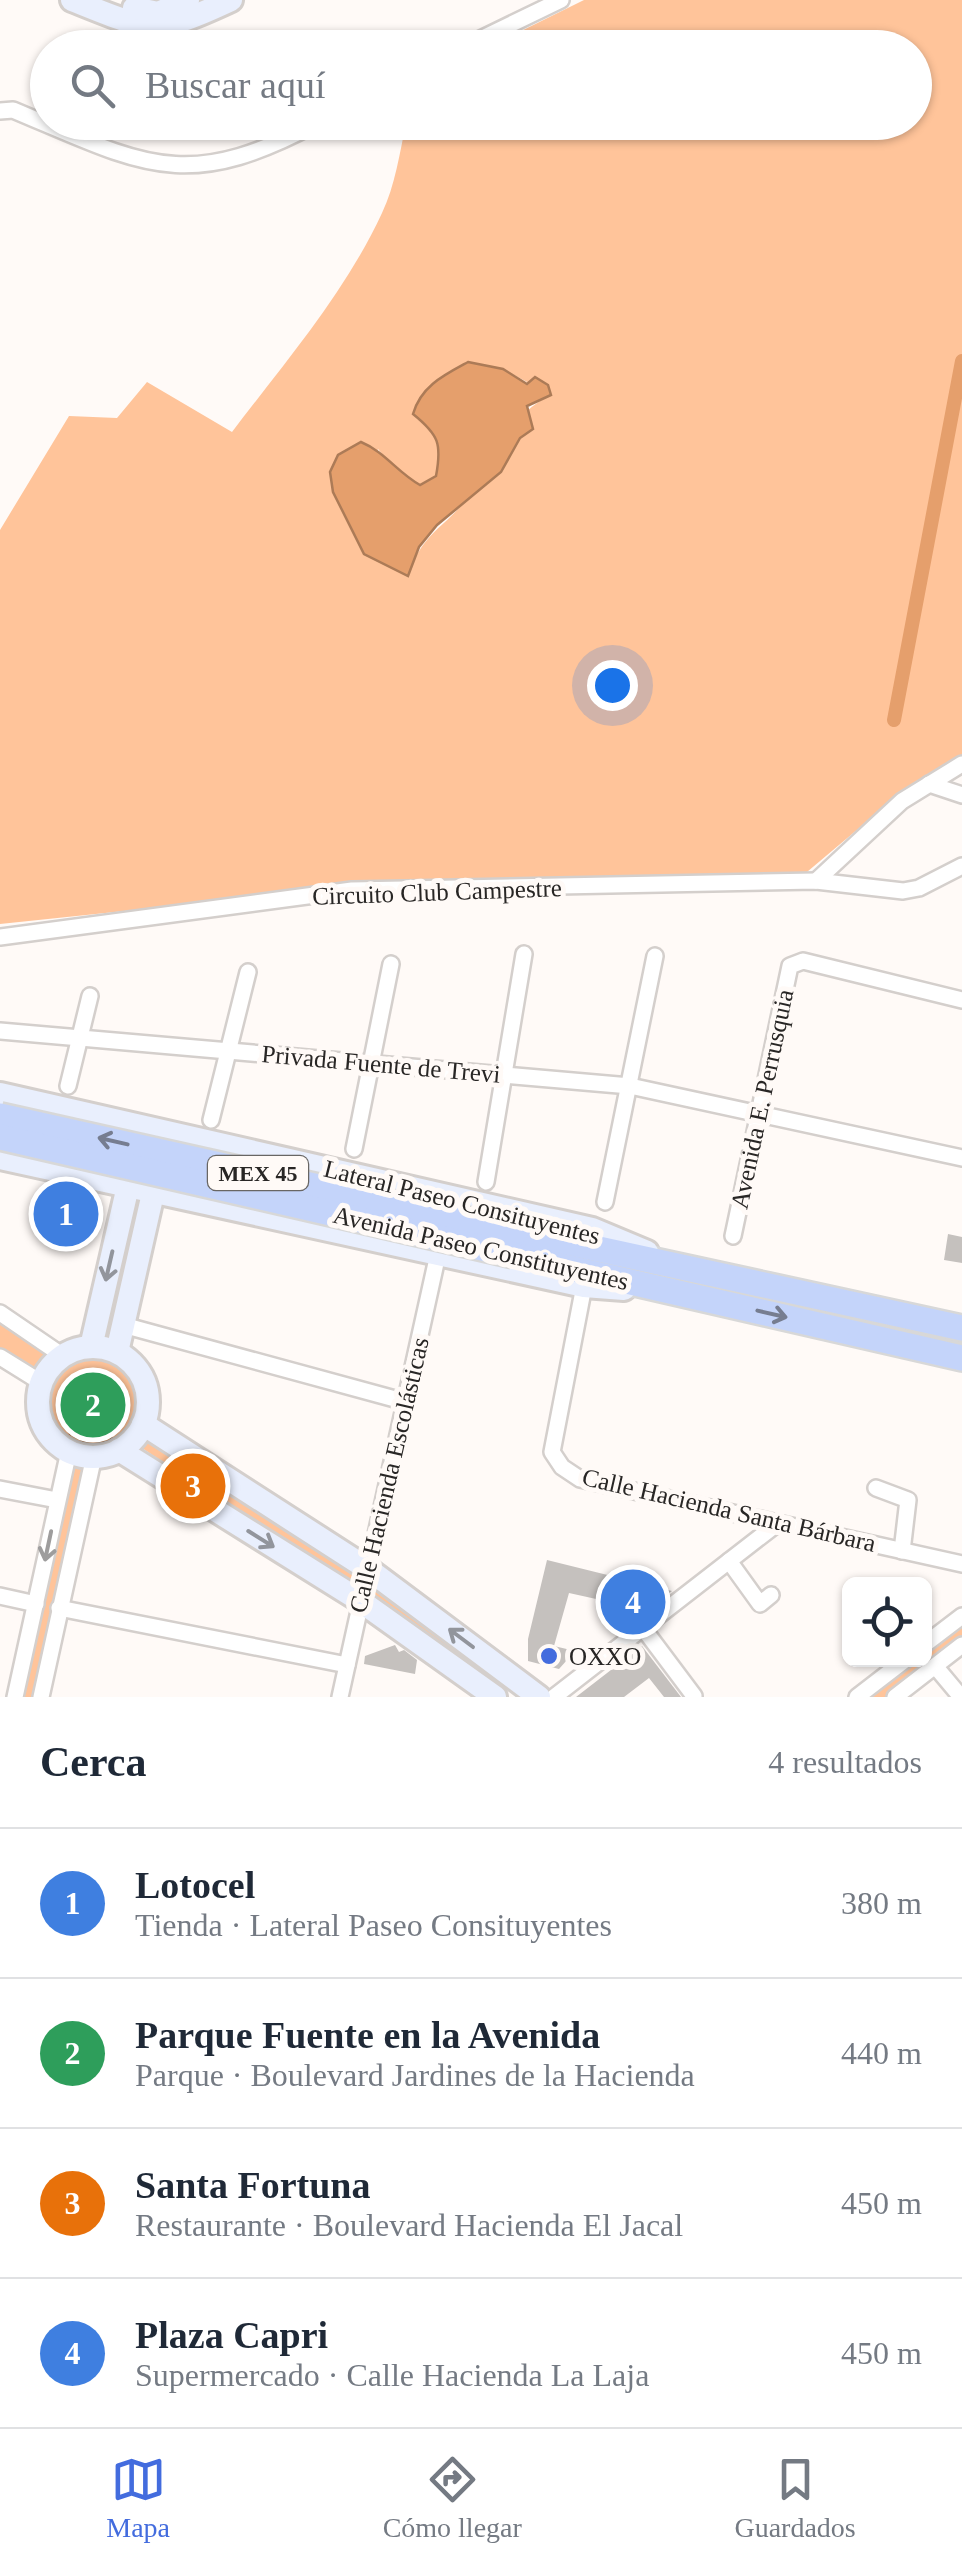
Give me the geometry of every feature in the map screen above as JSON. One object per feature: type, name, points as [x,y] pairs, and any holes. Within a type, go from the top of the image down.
[{"type":"highway","name":"Avenida Paseo Constituyentes","points":[[0,1116],[682,1281],[962,1358]]},
{"type":"highway","name":"Avenida Paseo Constituyentes","points":[[0,1137],[515,1243]]},
{"type":"highway","name":"Avenida Paseo Constituyentes","points":[[682,1281],[962,1328]]},
{"type":"main road","points":[[72,0],[145,28],[183,22],[231,0]]},
{"type":"main road","points":[[112,0],[158,13],[188,0]]},
{"type":"main road","name":"Lateral Paseo Consituyentes","points":[[0,1094],[592,1229],[682,1281]]},
{"type":"main road","points":[[117,1352],[166,1132]]},
{"type":"main road","name":"Lateral Paseo Consituyentes","points":[[0,1158],[584,1286],[682,1281]]},
{"type":"main road","points":[[91,1347],[128,1186]]},
{"type":"main road","points":[[91,1347],[117,1352],[133,1364],[145,1385],[148,1405],[143,1424],[119,1450],[94,1456],[69,1450],[51,1436],[42,1420],[42,1383],[63,1356],[91,1347]]},
{"type":"main road","points":[[143,1424],[368,1569],[502,1690]]},
{"type":"main road","points":[[119,1450],[502,1690],[539,1697]]},
{"type":"street","points":[[499,30],[561,0]]},
{"type":"street","points":[[0,111],[14,110],[30,116]]},
{"type":"street","points":[[91,140],[152,164],[188,168],[232,161],[279,140]]},
{"type":"street","points":[[816,881],[902,801],[962,764]]},
{"type":"street","points":[[929,784],[962,795]]},
{"type":"street","name":"Circuito Club Campestre","points":[[0,937],[352,890],[816,881],[902,891],[919,888],[962,866]]},
{"type":"street","points":[[486,1182],[524,954]]},
{"type":"street","points":[[605,1202],[654,956]]},
{"type":"street","name":"Avenida E. Perrusquia","points":[[733,1236],[788,969],[793,963],[802,961],[962,1000]]},
{"type":"street","points":[[354,1149],[391,964]]},
{"type":"street","points":[[211,1120],[248,972]]},
{"type":"street","points":[[68,1086],[90,996]]},
{"type":"street","name":"Privada Fuente de Trevi","points":[[0,1030],[630,1086],[962,1158]]},
{"type":"street","name":"Calle Hacienda Escolásticas","points":[[340,1697],[438,1254]]},
{"type":"street","name":"Calle Hacienda Santa Bárbara","points":[[584,1286],[552,1452],[562,1467],[580,1479],[962,1564]]},
{"type":"street","points":[[0,1313],[63,1356]]},
{"type":"street","points":[[123,1326],[406,1402]]},
{"type":"street","points":[[0,1356],[42,1383]]},
{"type":"street","points":[[14,1697],[69,1450]]},
{"type":"street","points":[[41,1697],[94,1456]]},
{"type":"street","points":[[876,1488],[908,1500],[902,1551]]},
{"type":"street","points":[[0,1489],[57,1500]]},
{"type":"street","points":[[554,1697],[778,1523]]},
{"type":"street","points":[[729,1562],[760,1604],[771,1594]]},
{"type":"street","points":[[0,1596],[36,1604]]},
{"type":"street","points":[[59,1608],[347,1664]]},
{"type":"street","points":[[932,1639],[962,1616]]},
{"type":"street","points":[[643,1628],[694,1696]]},
{"type":"street","points":[[895,1697],[962,1645]]},
{"type":"street","points":[[935,1666],[961,1697]]},
{"type":"street","points":[[857,1697],[897,1667]]},
{"type":"shaded area","points":[[584,0],[962,0],[962,758],[883,808],[801,877],[353,887],[0,924],[0,530],[69,416],[117,418],[147,382],[232,432],[350,271],[382,213],[403,140],[932,140],[932,30],[523,30]],"holes":[[[503,369],[551,395],[514,426],[469,496],[428,539],[407,575],[364,554],[354,531],[378,449],[399,474],[420,485],[436,476],[441,449],[429,428]]]},
{"type":"shaded area","points":[[468,362],[503,369],[527,384],[535,377],[548,385],[551,395],[527,406],[533,429],[520,438],[501,472],[437,525],[419,547],[408,576],[364,554],[333,492],[330,472],[338,455],[361,442],[420,485],[436,476],[436,441],[413,414],[428,389]]},
{"type":"shaded area","points":[[126,1208],[140,1213],[114,1341],[103,1337]]},
{"type":"shaded area","points":[[0,1318],[57,1356],[38,1377],[0,1352]]},
{"type":"shaded area","points":[[93,1348],[114,1352],[131,1364],[143,1381],[147,1402],[143,1423],[131,1440],[114,1452],[93,1456],[72,1452],[55,1440],[43,1423],[39,1402],[43,1381],[55,1364],[72,1352]]},
{"type":"shaded area","points":[[85,1410],[112,1425],[111,1441],[91,1445],[70,1434],[67,1417]]},
{"type":"shaded area","points":[[144,1430],[358,1569],[352,1589],[133,1442]]},
{"type":"shaded area","points":[[70,1455],[89,1458],[38,1697],[19,1697]]},
{"type":"shaded area","points":[[375,1578],[506,1678],[497,1693],[370,1598]]},
{"type":"shaded area","points":[[962,1621],[962,1642],[932,1665],[932,1645]]},
{"type":"shaded area","points":[[904,1667],[929,1667],[890,1697],[864,1697]]},
{"type":"building","points":[[948,1234],[962,1237],[962,1263],[944,1260]]},
{"type":"building","points":[[547,1560],[672,1591],[646,1610],[569,1593],[554,1646],[575,1651],[559,1669],[528,1661],[528,1639]]},
{"type":"building","points":[[395,1645],[399,1652],[404,1650],[417,1660],[415,1674],[364,1664],[365,1656]]},
{"type":"building","points":[[642,1646],[681,1697],[664,1697],[649,1678],[624,1697],[576,1697]]},
{"type":"waterway","points":[[894,720],[962,361]]},
{"type":"place","name":"Lotocel","points":[[66,1214]]},
{"type":"place","name":"Parque Fuente en la Avenida","points":[[93,1405]]},
{"type":"place","name":"Santa Fortuna","points":[[193,1486]]},
{"type":"place","name":"Plaza Capri","points":[[633,1602]]},
{"type":"place","name":"OXXO","points":[[549,1656]]}]
